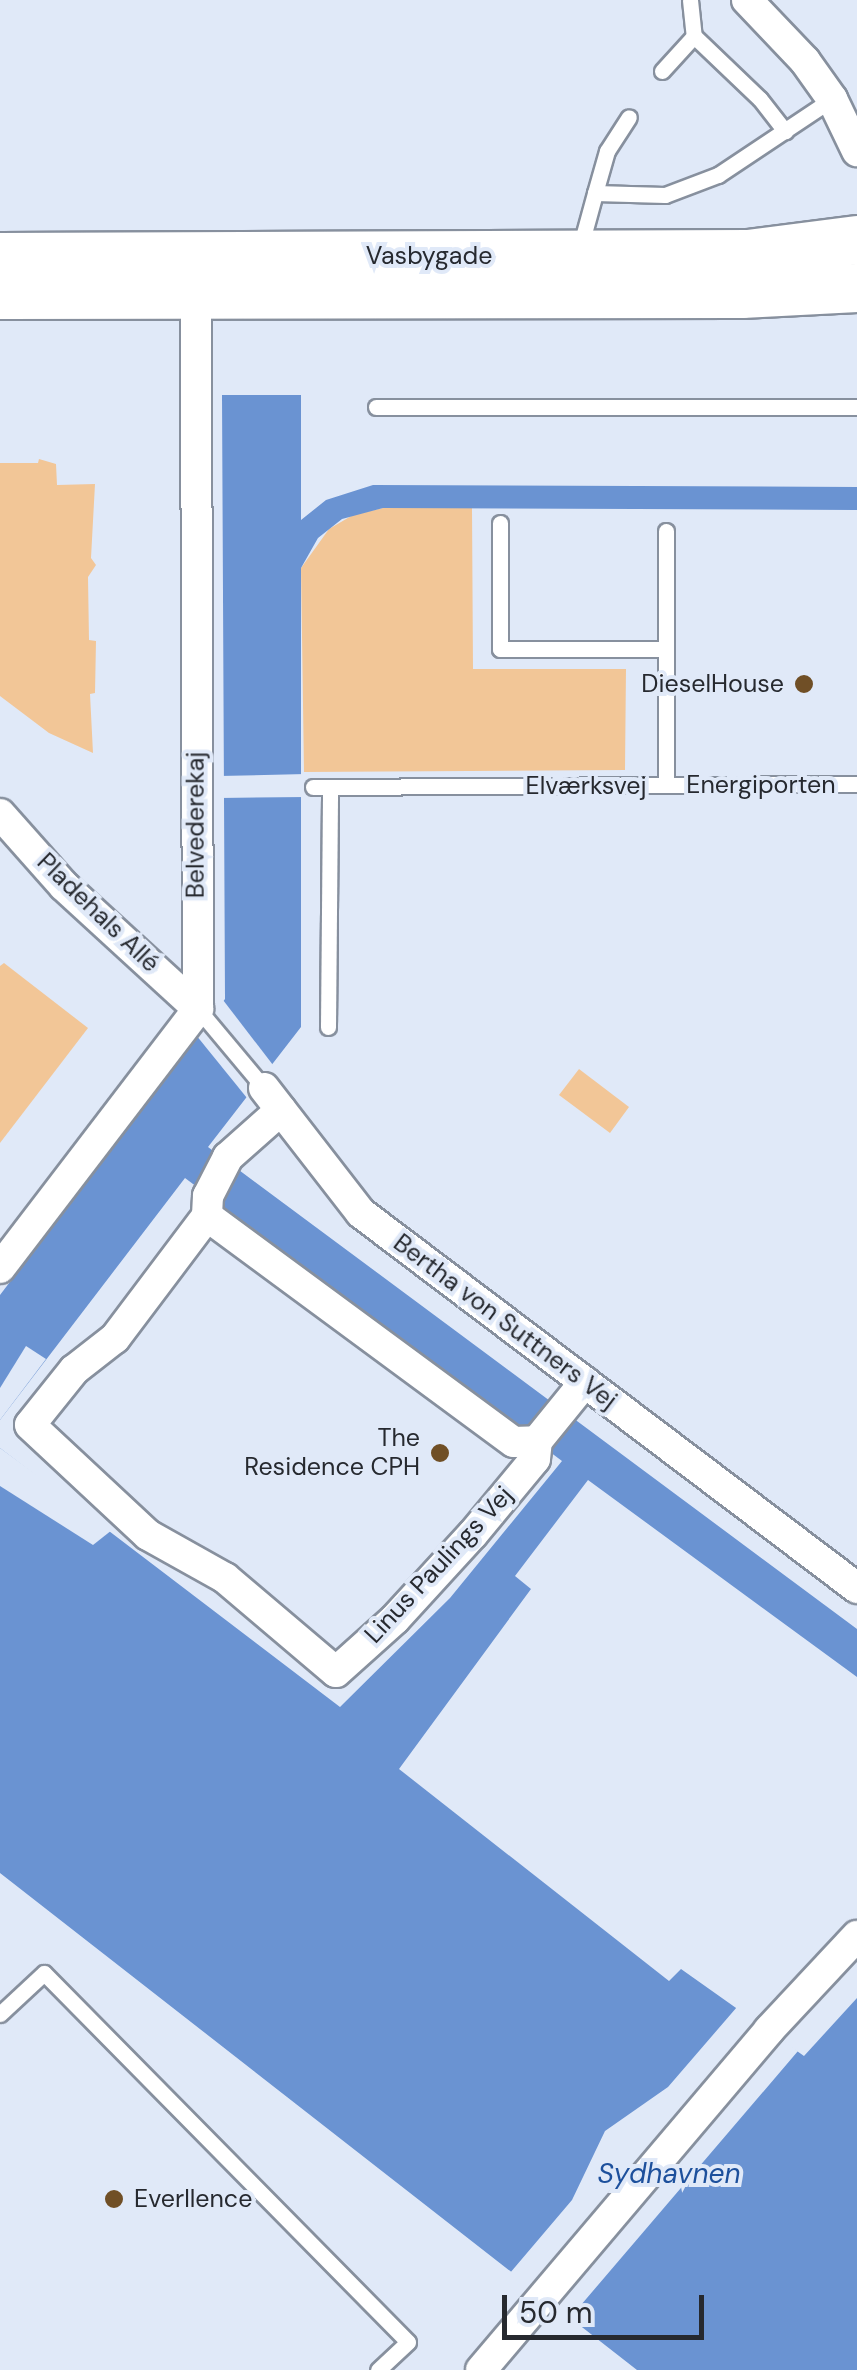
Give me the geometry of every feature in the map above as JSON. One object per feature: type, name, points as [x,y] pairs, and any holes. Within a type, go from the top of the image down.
[{"type":"main road","name":"Vasbygade","points":[[0,258],[748,254],[857,240]]},
{"type":"main road","name":"Vasbygade","points":[[0,295],[196,305],[742,294],[857,288]]},
{"type":"street","points":[[747,0],[805,61],[832,99],[857,152]]},
{"type":"street","name":"Belvederekaj","points":[[196,305],[205,788],[198,1008]]},
{"type":"street","name":"Pladehals Allé","points":[[4,827],[198,1008]]},
{"type":"street","points":[[0,1268],[198,1008]]},
{"type":"street","name":"Linus Paulings Vej","points":[[273,1099],[228,1158],[208,1206],[154,1286],[115,1338],[74,1370],[30,1425],[148,1535],[226,1578],[336,1672],[395,1620],[452,1557],[535,1458],[538,1441],[585,1382]]},
{"type":"street","name":"Bertha von Suttners Vej","points":[[273,1099],[361,1213],[857,1588]]},
{"type":"street","points":[[208,1206],[514,1442],[538,1441]]},
{"type":"street","points":[[481,2370],[770,2030],[857,1936]]},
{"type":"lane","points":[[690,0],[694,36],[760,100],[785,131]]},
{"type":"lane","points":[[662,71],[694,36]]},
{"type":"lane","points":[[596,193],[666,195],[718,175],[832,99]]},
{"type":"lane","points":[[578,255],[607,152],[628,117]]},
{"type":"lane","points":[[376,407],[857,407]]},
{"type":"lane","points":[[500,523],[500,649],[666,649]]},
{"type":"lane","name":"Elværksvej","points":[[328,1028],[322,787],[666,785],[666,531]]},
{"type":"lane","name":"Energiporten","points":[[666,785],[857,784]]},
{"type":"lane","name":"Bertha von Suttners Vej","points":[[198,1008],[273,1099]]},
{"type":"lane","points":[[0,2014],[44,1973],[408,2342],[378,2370]]},
{"type":"shaded area","points":[[39,459],[56,464],[57,485],[95,484],[91,558],[96,565],[88,577],[89,640],[96,641],[95,693],[90,694],[93,753],[49,733],[0,696],[0,463],[38,463]]},
{"type":"shaded area","points":[[383,508],[472,508],[473,669],[626,669],[625,770],[304,772],[301,568],[329,529],[353,515]]},
{"type":"shaded area","points":[[4,963],[88,1028],[0,1143],[0,966]]},
{"type":"shaded area","points":[[579,1069],[629,1107],[610,1133],[559,1095]]},
{"type":"water","name":"Sydhavnen","points":[[222,395],[301,395],[301,520],[326,500],[373,485],[857,487],[857,510],[383,508],[342,519],[318,538],[301,568],[301,1027],[208,1147],[857,1629],[857,1677],[588,1480],[515,1576],[531,1589],[399,1769],[669,1981],[681,1969],[804,2056],[857,1998],[857,2370],[637,2370],[0,1873],[0,1448],[340,1707],[450,1598],[562,1461],[185,1178],[0,1420],[0,1295],[225,999]]},
{"type":"pier","points":[[306,774],[306,797],[219,798],[219,776]]},
{"type":"pier","points":[[223,1000],[273,1065],[247,1098],[196,1035]]},
{"type":"pier","points":[[26,1346],[46,1359],[0,1420],[0,1388]]},
{"type":"pier","points":[[0,1448],[112,1530],[93,1545],[0,1486]]},
{"type":"pier","points":[[737,2007],[798,2051],[569,2319],[510,2273],[572,2200],[605,2131],[668,2087]]},
{"type":"place","name":"DieselHouse","points":[[804,684]]},
{"type":"place","name":"The Residence CPH","points":[[440,1453]]},
{"type":"place","name":"Everllence","points":[[114,2199]]}]
